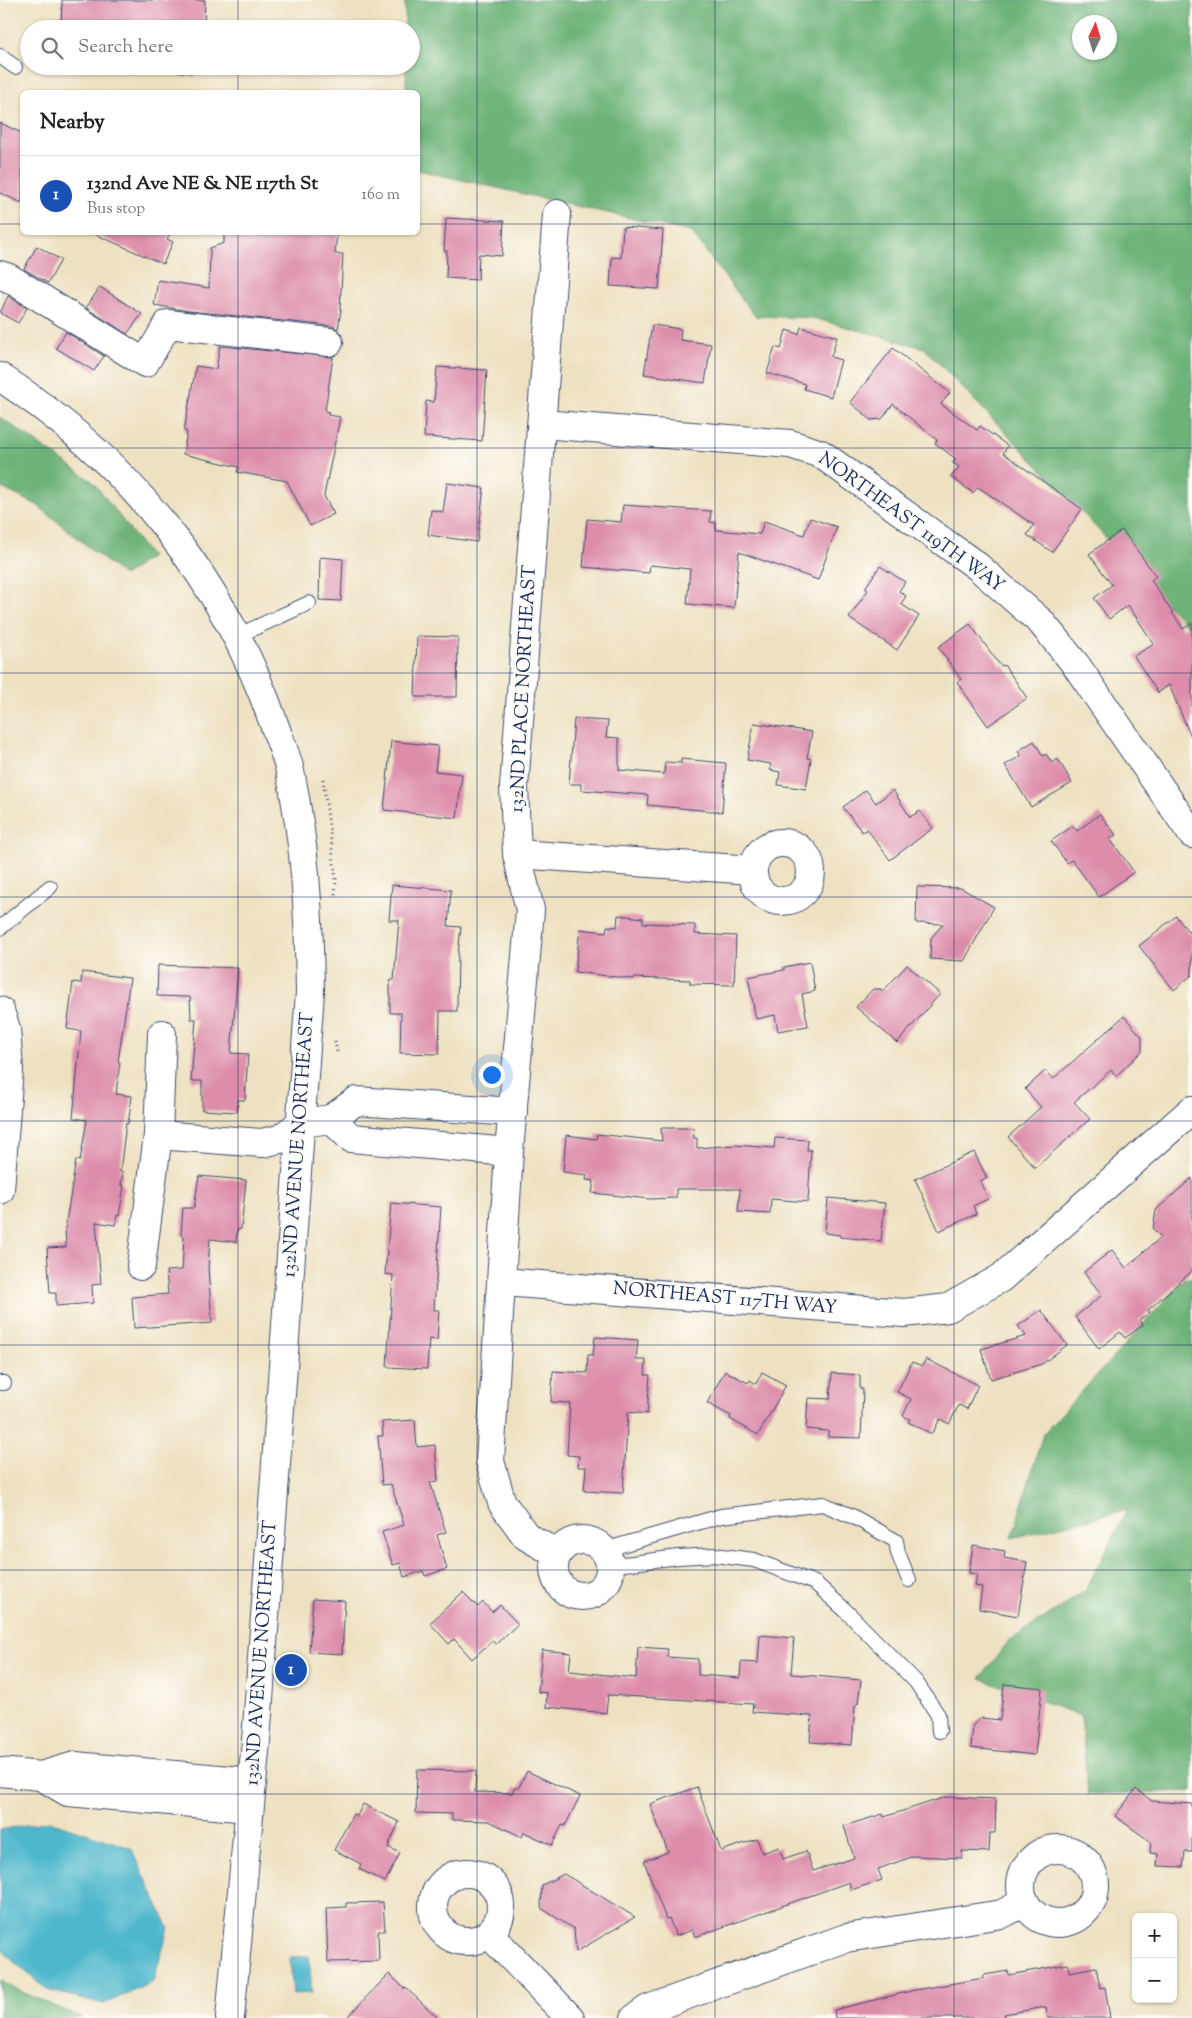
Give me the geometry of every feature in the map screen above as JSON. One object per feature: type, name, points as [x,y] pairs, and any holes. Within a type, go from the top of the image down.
[{"type":"street","name":"132ND PLACE NORTHEAST","points":[[557,214],[514,786],[517,854],[530,910],[509,1152],[490,1461],[502,1503],[507,1510],[526,1536],[557,1554]]},
{"type":"street","points":[[0,275],[9,278],[145,363],[168,324],[329,342]]},
{"type":"street","name":"132ND AVENUE NORTHEAST","points":[[0,377],[33,399],[92,446],[140,495],[194,564],[237,636],[264,694],[289,766],[303,846],[309,916],[310,992],[251,1795],[230,2018]]},
{"type":"street","name":"NORTHEAST 119TH WAY","points":[[542,424],[790,444],[821,454],[977,566],[1041,622],[1076,665],[1192,834]]},
{"type":"street","points":[[517,854],[753,870]]},
{"type":"street","points":[[0,1011],[6,1029],[9,1069],[0,1177]]},
{"type":"street","points":[[141,1266],[158,1135],[162,1034]]},
{"type":"street","points":[[158,1135],[262,1143],[280,1138],[301,1123],[331,1119],[356,1101],[513,1112]]},
{"type":"street","name":"NORTHEAST 117TH WAY","points":[[502,1282],[904,1314],[948,1308],[1001,1278],[1192,1110]]},
{"type":"street","points":[[331,1119],[351,1138],[509,1152]]},
{"type":"street","points":[[585,1540],[595,1544],[606,1558],[610,1571],[606,1582],[599,1590],[590,1595],[578,1596],[568,1592],[554,1576],[554,1564],[557,1554],[564,1546],[574,1541],[585,1540]]},
{"type":"street","points":[[19,1771],[75,1766],[251,1795]]},
{"type":"street","points":[[635,2018],[648,2009],[846,1938],[1002,1914],[1025,1902]]},
{"type":"street","points":[[489,1934],[570,2018]]},
{"type":"lane","points":[[0,56],[14,67]]},
{"type":"lane","points":[[237,636],[308,603]]},
{"type":"lane","points":[[0,928],[50,887]]},
{"type":"lane","points":[[606,1558],[721,1516],[823,1504],[854,1517],[896,1540],[898,1553],[909,1580]]},
{"type":"lane","points":[[606,1558],[714,1555],[754,1560],[815,1583],[845,1610],[916,1682],[938,1715],[940,1731]]},
{"type":"lane","points":[[0,1786],[19,1771]]},
{"type":"green space","points":[[405,0],[1192,0],[1192,631],[1068,497],[924,348],[813,318],[755,316],[691,232],[420,170],[420,90],[406,90],[406,75],[420,75],[420,20],[405,20]]},
{"type":"green space","points":[[0,417],[93,482],[151,557],[124,576],[37,505],[0,487]]},
{"type":"green space","points":[[1192,1277],[1192,1791],[1088,1794],[1081,1716],[980,1678],[1009,1641],[1085,1591],[1127,1510],[1012,1538],[1043,1434],[1184,1280]]},
{"type":"green space","points":[[0,1980],[11,1987],[82,2018],[0,2018]]},
{"type":"water","points":[[49,1821],[131,1848],[169,1928],[153,1982],[104,2004],[47,1990],[0,1947],[0,1830]]},
{"type":"water","points":[[309,1956],[312,1993],[293,1994],[290,1957]]},
{"type":"building","points":[[62,0],[205,0],[204,20],[61,20]]},
{"type":"building","points":[[0,123],[20,132],[20,202],[0,193]]},
{"type":"building","points":[[446,218],[504,221],[502,256],[479,254],[478,280],[446,278],[447,251],[444,251]]},
{"type":"building","points":[[623,227],[663,230],[659,289],[610,286],[612,257],[621,258]]},
{"type":"building","points":[[97,235],[169,235],[167,239],[173,242],[163,264]]},
{"type":"building","points":[[224,235],[337,235],[335,254],[343,254],[341,310],[338,329],[331,326],[189,311],[154,305],[158,280],[209,288],[210,248],[224,243]]},
{"type":"building","points":[[37,246],[61,260],[48,283],[24,269]]},
{"type":"building","points":[[100,287],[142,314],[127,334],[86,308]]},
{"type":"building","points":[[8,296],[27,308],[18,323],[0,313]]},
{"type":"building","points":[[652,325],[681,329],[680,340],[711,344],[705,383],[644,374]]},
{"type":"building","points":[[801,327],[837,337],[831,357],[841,360],[831,397],[804,389],[805,384],[767,373],[775,347],[781,349],[786,330],[799,334]]},
{"type":"building","points":[[66,332],[104,356],[94,371],[56,348]]},
{"type":"building","points":[[220,346],[333,357],[325,411],[329,412],[328,415],[340,417],[324,496],[334,514],[310,526],[287,481],[237,472],[239,467],[183,454],[187,432],[184,431],[196,366],[216,369]]},
{"type":"building","points":[[893,348],[950,393],[941,404],[977,430],[980,426],[1008,446],[1003,453],[1082,509],[1052,552],[1027,535],[1034,525],[978,487],[973,493],[951,477],[959,467],[953,463],[956,459],[935,443],[937,440],[893,404],[882,419],[871,420],[850,402]]},
{"type":"building","points":[[437,367],[487,370],[482,441],[424,437],[426,401],[434,402]]},
{"type":"building","points":[[447,483],[484,488],[477,542],[428,535],[431,510],[443,512]]},
{"type":"building","points":[[623,505],[711,511],[710,522],[716,523],[716,530],[760,534],[764,521],[804,535],[810,518],[837,527],[818,580],[739,552],[734,608],[687,604],[690,569],[650,565],[649,573],[583,567],[587,519],[621,522]]},
{"type":"building","points":[[1122,530],[1156,576],[1151,580],[1183,629],[1192,623],[1192,739],[1169,685],[1158,693],[1134,656],[1154,644],[1128,605],[1109,619],[1094,598],[1112,585],[1089,554]]},
{"type":"building","points":[[320,557],[343,559],[341,601],[319,600]]},
{"type":"building","points":[[880,566],[905,582],[899,591],[906,596],[901,604],[919,616],[897,650],[849,618],[868,590],[865,588]]},
{"type":"building","points":[[970,624],[1000,665],[1005,666],[1027,698],[988,726],[957,682],[961,679],[938,647]]},
{"type":"building","points":[[417,636],[458,637],[457,697],[415,697]]},
{"type":"building","points":[[574,719],[608,721],[606,737],[619,738],[619,770],[664,774],[665,762],[681,763],[681,759],[726,763],[722,812],[647,805],[648,795],[581,790],[581,784],[569,784]]},
{"type":"building","points":[[754,723],[812,732],[807,758],[811,759],[806,789],[778,785],[780,772],[770,770],[771,764],[747,760]]},
{"type":"building","points":[[391,741],[438,746],[435,771],[462,774],[457,818],[384,810]]},
{"type":"building","points":[[1034,741],[1043,756],[1046,754],[1052,763],[1058,759],[1072,783],[1031,807],[1005,765],[1021,756],[1018,751]]},
{"type":"building","points":[[866,790],[876,803],[893,790],[910,817],[920,811],[933,828],[890,860],[867,829],[862,832],[843,807]]},
{"type":"building","points":[[1100,814],[1116,835],[1110,839],[1134,872],[1099,897],[1072,860],[1067,863],[1051,841],[1073,826],[1077,831]]},
{"type":"building","points":[[392,885],[451,890],[448,926],[461,927],[458,954],[457,1011],[440,1011],[439,1054],[400,1053],[401,1013],[390,1013],[390,980],[394,980],[399,920],[389,920]]},
{"type":"building","points":[[917,887],[961,888],[994,907],[964,961],[930,959],[931,938],[943,924],[916,923]]},
{"type":"building","points":[[618,915],[643,918],[643,923],[695,925],[695,934],[736,936],[734,985],[690,984],[690,980],[633,979],[575,972],[580,929],[606,932],[607,926],[617,927]]},
{"type":"building","points":[[1176,916],[1192,936],[1192,975],[1174,990],[1139,946]]},
{"type":"building","points":[[810,962],[815,991],[802,994],[808,1026],[778,1031],[775,1015],[756,1019],[748,977],[784,970],[784,967]]},
{"type":"building","points":[[158,965],[238,968],[231,1053],[248,1054],[245,1100],[238,1100],[237,1112],[202,1110],[202,1081],[191,1081],[196,1019],[191,1019],[190,997],[157,996]]},
{"type":"building","points":[[907,965],[940,994],[897,1043],[856,1007],[873,989],[881,989],[883,991]]},
{"type":"building","points":[[82,972],[130,978],[118,1062],[120,1062],[116,1094],[132,1096],[128,1124],[126,1123],[120,1172],[123,1172],[121,1185],[124,1186],[119,1216],[117,1215],[115,1225],[96,1222],[101,1284],[92,1285],[93,1303],[56,1306],[56,1293],[50,1293],[47,1248],[66,1247],[65,1229],[76,1160],[80,1161],[87,1120],[73,1118],[81,1031],[67,1029],[73,982],[81,983]]},
{"type":"building","points":[[1124,1016],[1142,1037],[1142,1051],[1116,1076],[1111,1070],[1074,1102],[1090,1119],[1035,1168],[1008,1137],[1041,1107],[1025,1089],[1045,1071],[1053,1079]]},
{"type":"building","points":[[661,1128],[693,1128],[694,1138],[697,1138],[697,1148],[735,1145],[774,1148],[775,1138],[808,1140],[807,1150],[811,1150],[808,1202],[771,1199],[770,1214],[738,1212],[740,1189],[676,1189],[676,1198],[650,1199],[592,1193],[594,1181],[586,1180],[587,1175],[563,1172],[566,1135],[596,1139],[597,1134],[662,1141]]},
{"type":"building","points":[[974,1152],[987,1178],[980,1181],[988,1199],[973,1206],[976,1214],[939,1231],[915,1179]]},
{"type":"building","points":[[199,1176],[246,1180],[241,1229],[237,1230],[236,1242],[210,1239],[208,1267],[212,1323],[134,1328],[132,1297],[168,1294],[166,1271],[182,1270],[184,1236],[181,1235],[183,1208],[194,1208]]},
{"type":"building","points":[[1192,1178],[1192,1271],[1148,1310],[1150,1312],[1139,1320],[1143,1325],[1125,1338],[1120,1332],[1099,1349],[1075,1317],[1102,1295],[1084,1272],[1112,1250],[1126,1268],[1161,1237],[1153,1229],[1156,1210]]},
{"type":"building","points":[[828,1198],[885,1203],[881,1241],[840,1237],[840,1235],[825,1233]]},
{"type":"building","points":[[391,1203],[441,1207],[434,1310],[439,1310],[437,1340],[429,1339],[427,1369],[387,1367],[393,1275],[385,1274]]},
{"type":"building","points":[[1041,1310],[1067,1345],[1042,1364],[991,1379],[981,1349],[1026,1336],[1018,1326]]},
{"type":"building","points":[[595,1337],[638,1340],[636,1360],[646,1360],[645,1375],[650,1375],[647,1414],[628,1412],[623,1493],[584,1491],[586,1467],[578,1467],[579,1456],[567,1455],[570,1403],[551,1402],[553,1371],[587,1373],[588,1355],[593,1355]]},
{"type":"building","points":[[926,1359],[978,1385],[967,1409],[959,1405],[949,1424],[940,1419],[932,1434],[908,1422],[910,1419],[903,1416],[911,1399],[897,1392],[912,1362],[922,1366]]},
{"type":"building","points":[[725,1371],[748,1383],[750,1380],[756,1384],[762,1372],[786,1385],[758,1435],[730,1419],[731,1416],[707,1403]]},
{"type":"building","points":[[832,1373],[860,1375],[860,1389],[863,1389],[861,1438],[828,1437],[828,1431],[806,1429],[808,1398],[830,1399]]},
{"type":"building","points":[[415,1420],[417,1447],[435,1445],[438,1481],[430,1482],[446,1532],[437,1535],[447,1569],[425,1576],[423,1571],[404,1577],[400,1563],[393,1565],[382,1532],[404,1525],[391,1484],[382,1485],[378,1436],[383,1436],[382,1422]]},
{"type":"building","points":[[973,1545],[1005,1551],[1004,1558],[1027,1562],[1018,1616],[979,1609],[982,1587],[975,1586],[977,1574],[969,1573]]},
{"type":"building","points":[[463,1592],[478,1607],[483,1602],[492,1612],[500,1605],[518,1624],[496,1644],[492,1641],[472,1659],[454,1639],[449,1644],[430,1623]]},
{"type":"building","points":[[313,1599],[345,1601],[342,1654],[309,1652]]},
{"type":"building","points":[[760,1635],[794,1638],[791,1674],[861,1680],[858,1703],[855,1706],[852,1745],[810,1742],[812,1716],[752,1712],[753,1704],[608,1695],[606,1713],[546,1707],[547,1693],[538,1692],[542,1650],[571,1653],[569,1671],[636,1678],[638,1647],[668,1649],[667,1657],[698,1659],[698,1675],[740,1678],[741,1662],[758,1663]]},
{"type":"building","points":[[1004,1684],[1042,1688],[1035,1755],[971,1748],[973,1725],[981,1718],[1000,1720]]},
{"type":"building","points":[[417,1770],[476,1771],[475,1792],[512,1793],[515,1787],[518,1789],[527,1771],[580,1796],[565,1826],[562,1825],[552,1845],[524,1832],[522,1837],[489,1821],[452,1820],[452,1814],[416,1813]]},
{"type":"building","points":[[697,1787],[721,1851],[757,1839],[762,1853],[779,1847],[783,1859],[806,1851],[813,1871],[854,1858],[844,1826],[883,1814],[884,1817],[946,1797],[996,1799],[995,1833],[990,1833],[989,1852],[962,1851],[962,1858],[914,1856],[878,1869],[882,1880],[851,1890],[849,1882],[695,1937],[692,1930],[676,1936],[669,1918],[666,1919],[644,1861],[668,1852],[650,1804]]},
{"type":"building","points":[[1136,1789],[1152,1801],[1192,1804],[1192,1852],[1185,1852],[1183,1867],[1157,1866],[1158,1854],[1150,1853],[1151,1842],[1115,1816]]},
{"type":"building","points":[[363,1804],[399,1822],[388,1847],[400,1853],[385,1882],[359,1869],[361,1864],[334,1850],[353,1814],[357,1816]]},
{"type":"building","points":[[564,1874],[635,1917],[576,1952],[574,1929],[541,1908],[542,1885]]},
{"type":"building","points":[[383,1902],[385,1931],[378,1931],[379,1961],[328,1962],[326,1908],[346,1907],[346,1903]]},
{"type":"building","points":[[1068,1964],[1069,1972],[1096,1967],[1100,1988],[1105,1987],[1110,2018],[1048,2018],[1046,2007],[1004,2014],[1005,2018],[835,2018],[834,2010],[915,1990],[984,1978],[984,1975],[1008,1971],[1009,1975]]},
{"type":"building","points":[[389,1974],[406,1988],[438,2018],[346,2018]]},
{"type":"place","name":"132nd Ave NE & NE 117th St","points":[[291,1670]]}]
